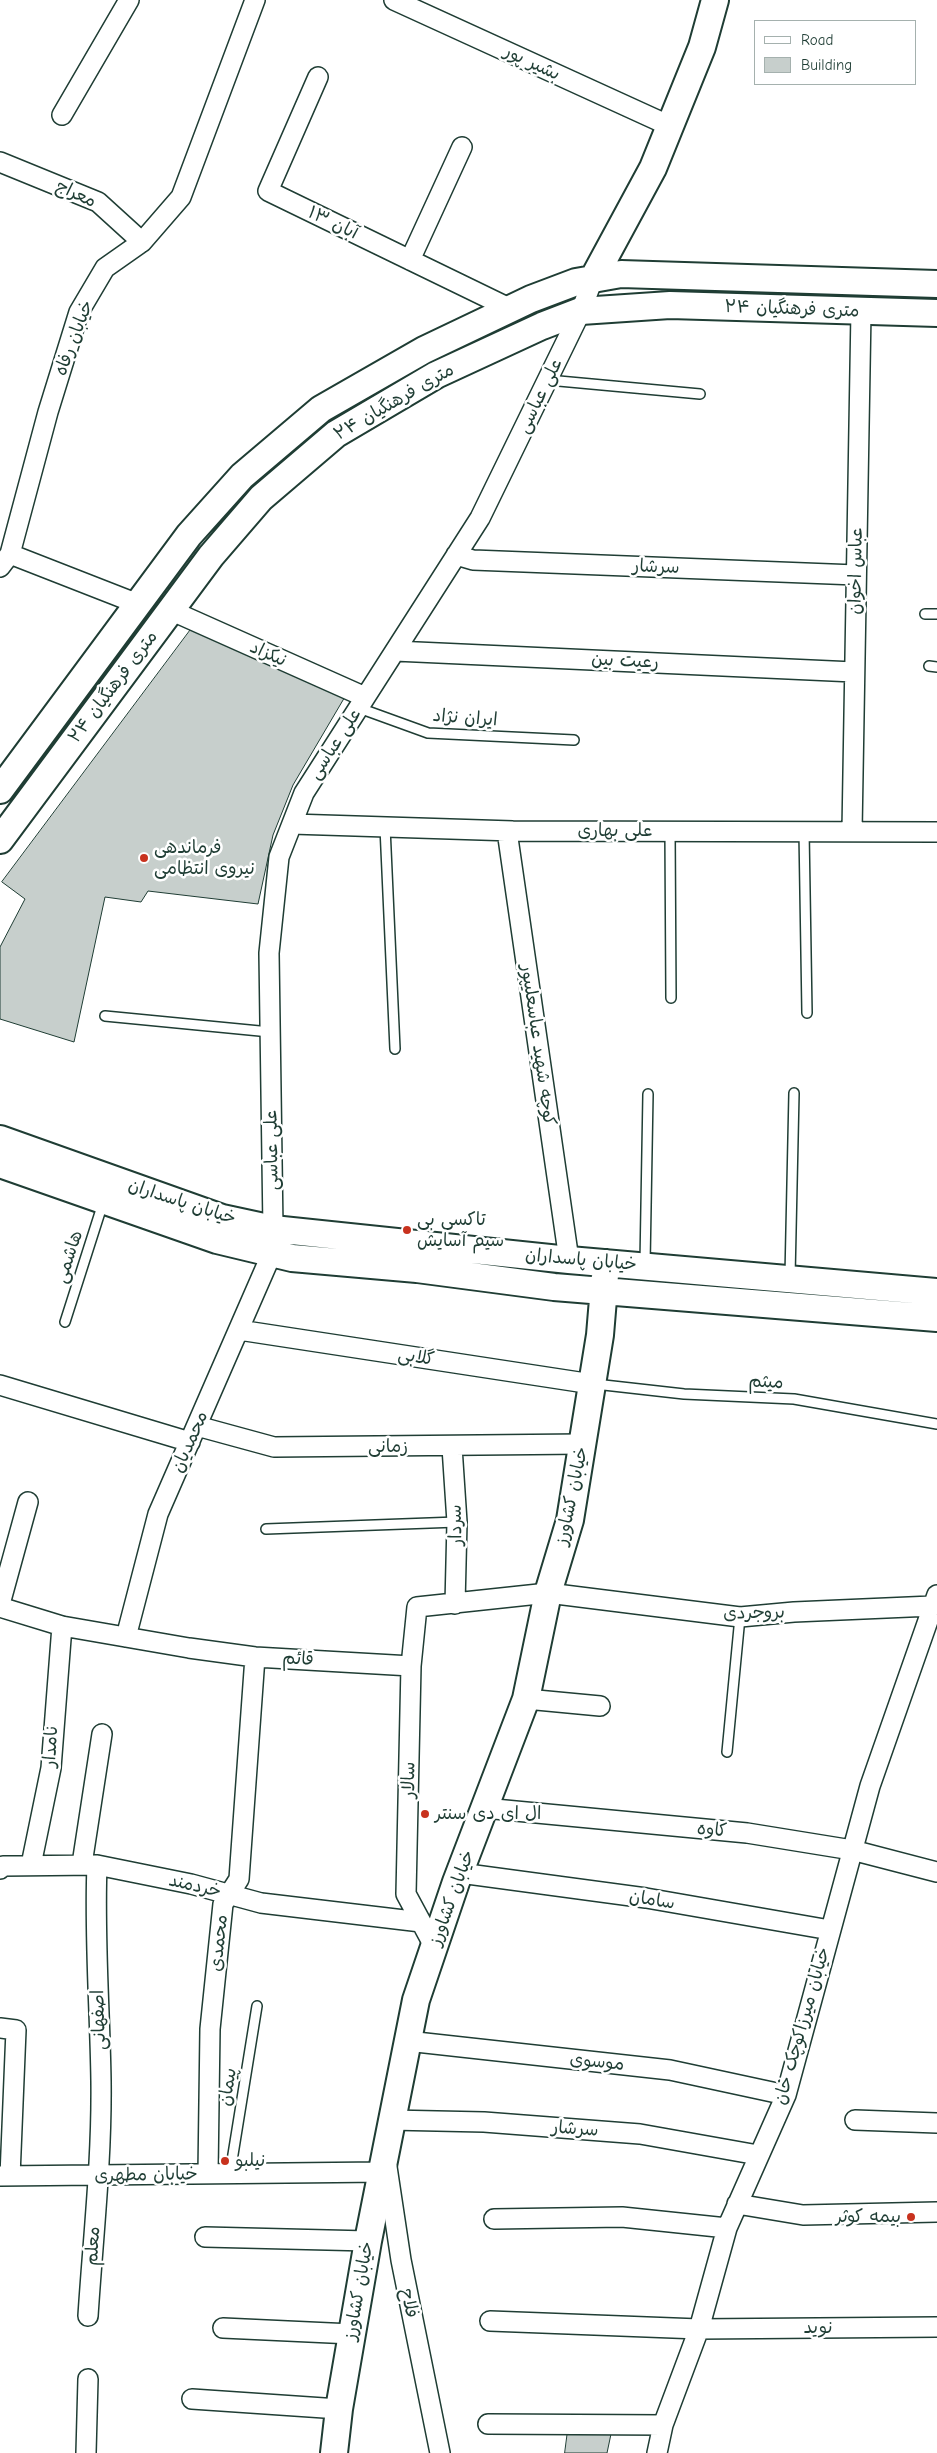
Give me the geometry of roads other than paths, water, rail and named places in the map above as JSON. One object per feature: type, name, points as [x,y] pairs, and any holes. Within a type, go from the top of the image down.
[{"type":"main road","points":[[593,279],[653,168],[702,46],[715,0]]},
{"type":"main road","name":"۲۴ متری فرهنگیان","points":[[0,790],[189,535],[242,476],[321,409],[424,350],[511,309],[576,282],[621,274],[937,284]]},
{"type":"main road","points":[[861,311],[863,282]]},
{"type":"main road","name":"۲۴ متری فرهنگیان","points":[[0,840],[211,556],[261,498],[336,434],[436,375],[542,326],[581,311],[670,305],[937,313]]},
{"type":"main road","name":"خیابان پاسداران","points":[[0,1139],[222,1218],[273,1241],[292,1258],[417,1269],[554,1287],[937,1318]]},
{"type":"main road","name":"خیابان پاسداران","points":[[0,1164],[217,1240],[273,1241],[569,1260],[937,1292]]},
{"type":"main road","name":"خیابان کشاورز","points":[[334,2453],[339,2409],[368,2241],[390,2120],[416,2000],[434,1946],[466,1874],[484,1808],[526,1699],[548,1593],[570,1520],[600,1335],[606,1263]]},
{"type":"street","points":[[62,116],[129,0]]},
{"type":"street","name":"خیابان رفاه","points":[[5,560],[79,312],[105,268],[142,242],[181,197],[255,0]]},
{"type":"street","name":"بشیر پور","points":[[394,0],[670,126]]},
{"type":"street","name":"۱۳ آبان","points":[[318,77],[268,191],[511,309]]},
{"type":"street","points":[[410,260],[462,147]]},
{"type":"street","name":"معراج","points":[[0,162],[98,202],[142,242]]},
{"type":"street","name":"علی عباسی","points":[[273,1241],[270,943],[279,857],[304,793],[480,518],[581,311],[593,279]]},
{"type":"street","name":"عباس اخوان","points":[[852,831],[861,311]]},
{"type":"street","name":"سرشار","points":[[456,556],[473,560],[856,575]]},
{"type":"street","points":[[5,560],[138,604]]},
{"type":"street","name":"نیکزاد","points":[[170,610],[362,703]]},
{"type":"street","name":"رعیت بین","points":[[395,651],[854,672]]},
{"type":"street","name":"علی بهاری","points":[[292,824],[507,831],[937,832]]},
{"type":"street","name":"کوچه شهید عباسعلیپور","points":[[507,831],[569,1260]]},
{"type":"street","name":"محمدیان","points":[[126,1637],[158,1514],[239,1330],[273,1241]]},
{"type":"street","name":"گلابی","points":[[239,1330],[592,1384]]},
{"type":"street","name":"زمانی","points":[[0,1385],[193,1434],[274,1447],[583,1444]]},
{"type":"street","name":"سردار","points":[[452,1446],[457,1522],[455,1604]]},
{"type":"street","points":[[0,1606],[28,1502]]},
{"type":"street","points":[[411,1666],[417,1607],[548,1593]]},
{"type":"street","name":"بروجردی","points":[[548,1593],[740,1617],[934,1600]]},
{"type":"street","name":"خیابان میرزاکوچک خان","points":[[657,2453],[664,2425],[699,2329],[727,2228],[786,2095],[870,1786],[934,1600]]},
{"type":"street","name":"قائم","points":[[0,1606],[62,1626],[255,1656],[411,1666]]},
{"type":"street","name":"نامدار","points":[[32,1865],[51,1768],[62,1626]]},
{"type":"street","name":"محمدی","points":[[208,2174],[210,2029],[223,1904],[239,1879],[255,1656]]},
{"type":"street","name":"سالار","points":[[411,1666],[406,1894],[434,1946]]},
{"type":"street","points":[[526,1699],[600,1706]]},
{"type":"street","name":"اصفهانی","points":[[98,2175],[101,2083],[95,1916],[90,1864],[102,1734]]},
{"type":"street","name":"کاوه","points":[[484,1808],[747,1833],[852,1850],[937,1872]]},
{"type":"street","name":"خردمند","points":[[0,1869],[3,1866],[90,1864],[261,1902],[422,1922]]},
{"type":"street","name":"سامان","points":[[466,1874],[646,1898],[830,1930]]},
{"type":"street","points":[[0,2028],[16,2030],[5,2176]]},
{"type":"street","name":"موسوی","points":[[406,2041],[670,2070],[786,2095]]},
{"type":"street","name":"سرشار","points":[[390,2120],[484,2122],[640,2134],[758,2155]]},
{"type":"street","points":[[855,2120],[937,2123]]},
{"type":"street","name":"خیابان مطهری","points":[[5,2176],[208,2174],[383,2162]]},
{"type":"street","name":"فلاح","points":[[383,2162],[440,2453]]},
{"type":"street","name":"معلم","points":[[88,2316],[98,2175]]},
{"type":"street","points":[[737,2204],[803,2215],[937,2212]]},
{"type":"street","points":[[494,2219],[622,2217],[727,2228]]},
{"type":"street","points":[[205,2237],[368,2241]]},
{"type":"street","name":"نوید","points":[[490,2321],[699,2329],[937,2327]]},
{"type":"street","points":[[223,2328],[352,2334]]},
{"type":"street","points":[[86,2453],[88,2380]]},
{"type":"street","points":[[192,2399],[339,2409]]},
{"type":"street","points":[[488,2424],[664,2425]]},
{"type":"lane","points":[[547,380],[700,394]]},
{"type":"lane","points":[[925,614],[937,614]]},
{"type":"lane","name":"ایران نژاد","points":[[362,703],[428,733],[574,740]]},
{"type":"lane","points":[[385,827],[395,1050]]},
{"type":"lane","points":[[670,831],[671,998]]},
{"type":"lane","points":[[804,831],[807,1013]]},
{"type":"lane","points":[[105,1016],[270,1032]]},
{"type":"lane","points":[[790,1279],[794,1093]]},
{"type":"lane","points":[[645,1266],[648,1094]]},
{"type":"lane","name":"هاشمی","points":[[65,1322],[104,1201]]},
{"type":"lane","name":"میثم","points":[[592,1384],[684,1394],[794,1400],[937,1424]]},
{"type":"lane","points":[[266,1529],[457,1522]]},
{"type":"lane","points":[[727,1752],[740,1617]]},
{"type":"lane","name":"پیمان","points":[[230,2173],[258,2006]]},
{"type":"place","name":"فرماندهی نیروی انتظامی","points":[[144,858]]},
{"type":"place","name":"تاکسی بی سیم آسایش","points":[[407,1230]]},
{"type":"place","name":"ال ای دی سنتر","points":[[425,1814]]},
{"type":"place","name":"نیلبو","points":[[225,2161]]},
{"type":"place","name":"بیمه کوثر","points":[[911,2217]]}]
